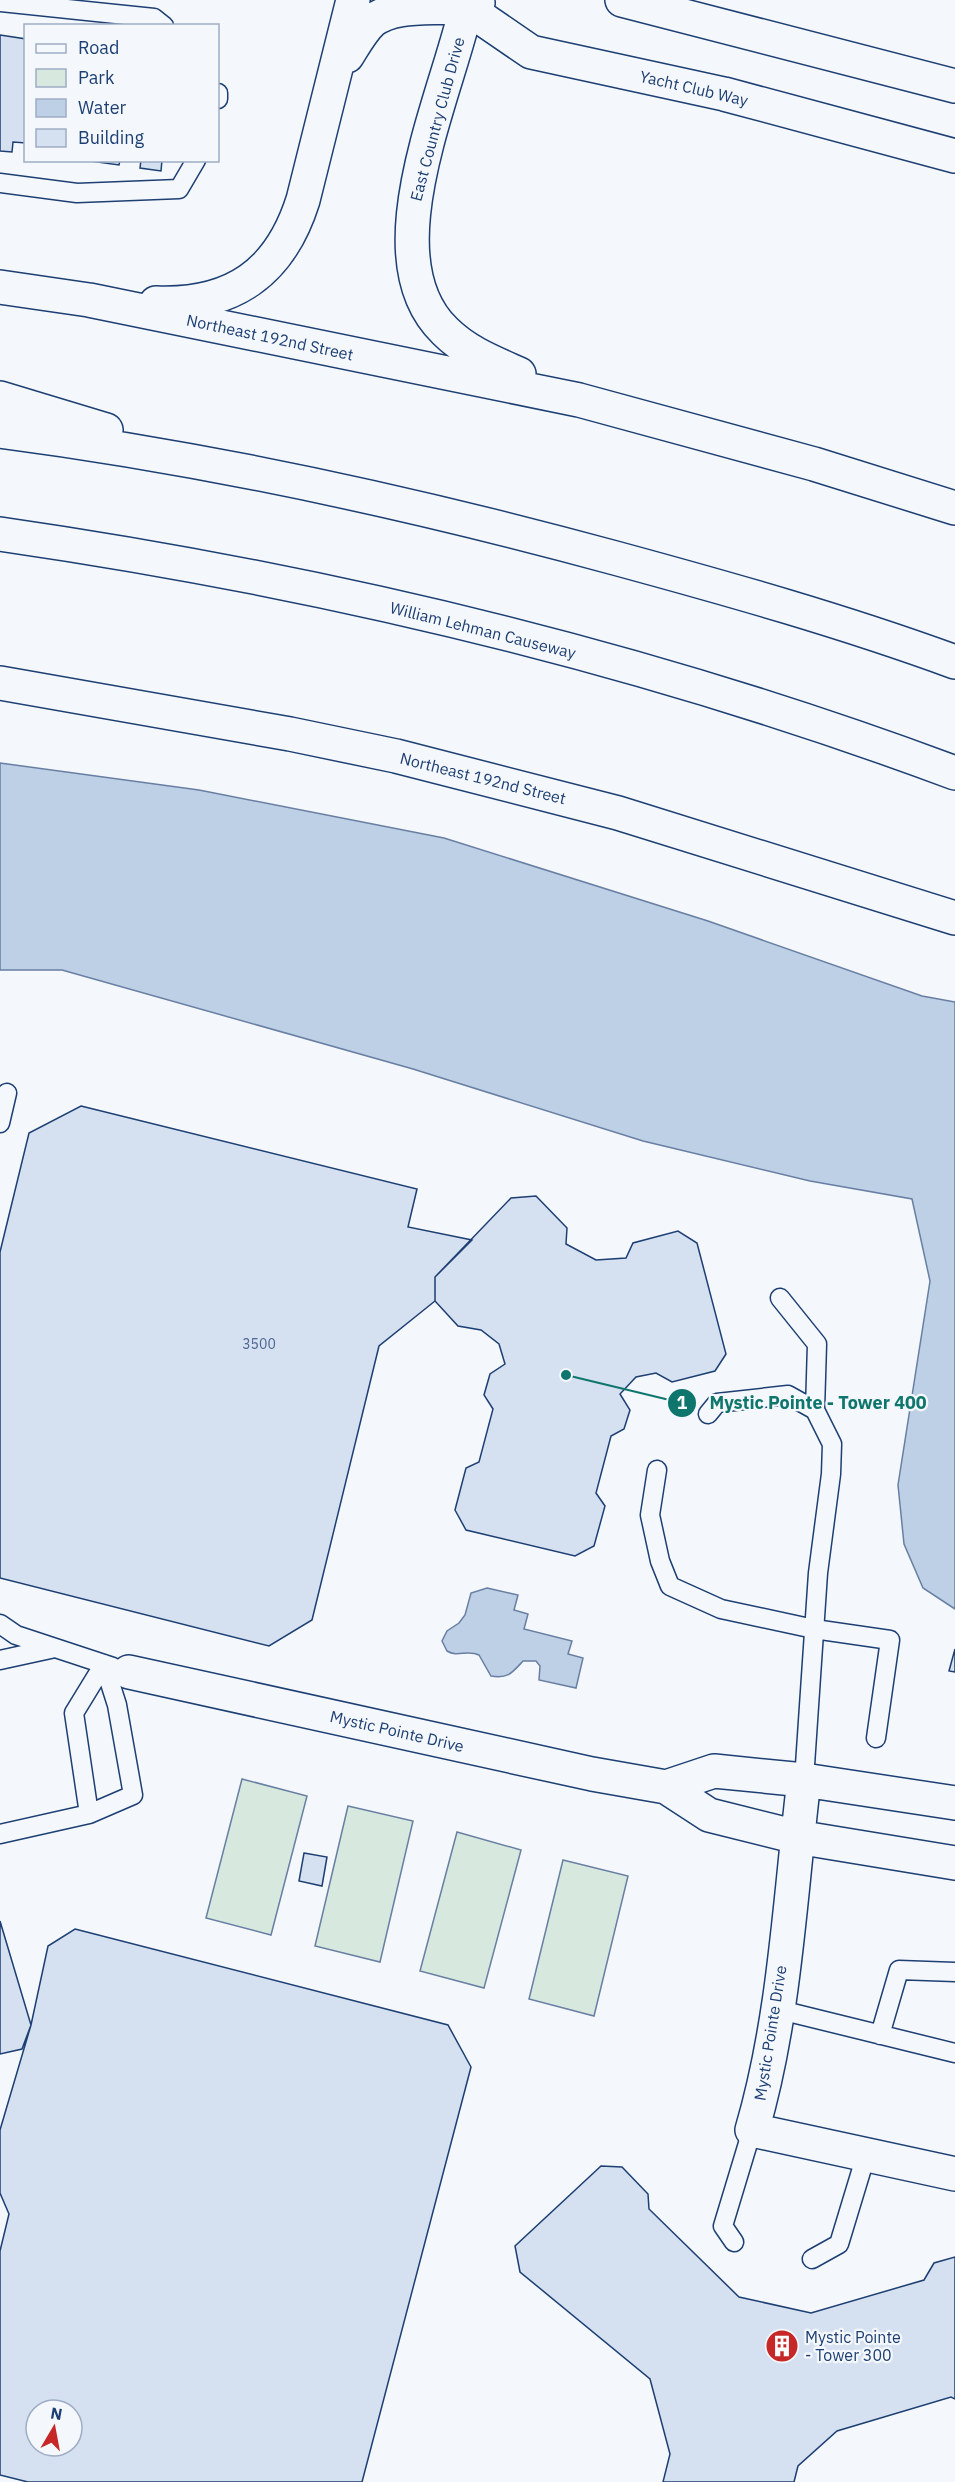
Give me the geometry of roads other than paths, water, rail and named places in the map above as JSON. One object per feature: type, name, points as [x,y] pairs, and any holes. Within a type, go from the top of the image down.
[{"type":"main road","points":[[89,300],[164,303],[206,299],[242,287],[278,255],[296,222],[338,70],[353,0]]},
{"type":"main road","points":[[622,0],[955,86]]},
{"type":"main road","points":[[338,70],[372,20],[410,6],[470,2]]},
{"type":"main road","name":"Yacht Club Way","points":[[470,2],[531,52],[724,94],[955,156]]},
{"type":"main road","name":"East Country Club Drive","points":[[470,2],[416,188],[411,229],[414,272],[430,312],[443,330],[460,345],[579,400]]},
{"type":"main road","name":"Northeast 192nd Street","points":[[0,287],[89,300],[579,400],[814,464],[955,508]]},
{"type":"main road","points":[[0,398],[245,471]]},
{"type":"main road","points":[[0,431],[245,471],[517,532],[730,590],[896,641],[955,662]]},
{"type":"main road","name":"William Lehman Causeway","points":[[0,534],[147,557],[376,604],[522,638],[721,694],[863,740],[955,773]]},
{"type":"main road","points":[[0,557],[147,557]]},
{"type":"main road","name":"Northeast 192nd Street","points":[[0,683],[290,734],[419,762],[618,813],[955,918]]},
{"type":"main road","name":"Mystic Pointe Drive","points":[[116,1668],[592,1774],[666,1786],[709,1815],[797,1837],[955,1863]]},
{"type":"main road","name":"Mystic Pointe Drive","points":[[666,1786],[714,1771],[804,1780],[955,1803]]},
{"type":"main road","name":"Mystic Pointe Drive","points":[[752,2130],[765,2085],[804,1780]]},
{"type":"main road","points":[[752,2130],[955,2174]]},
{"type":"lane","points":[[0,2],[154,18],[162,24]]},
{"type":"lane","points":[[0,183],[77,193],[179,189],[195,162]]},
{"type":"lane","points":[[0,1123],[7,1093]]},
{"type":"lane","points":[[780,1298],[817,1344],[815,1410],[832,1444],[814,1629],[804,1780]]},
{"type":"lane","points":[[708,1414],[717,1403],[788,1395],[815,1410]]},
{"type":"lane","points":[[657,1470],[650,1515],[660,1561],[670,1586],[721,1608],[814,1629],[890,1640],[876,1738]]},
{"type":"lane","points":[[0,1624],[16,1635],[116,1668]]},
{"type":"lane","points":[[0,1660],[56,1648]]},
{"type":"lane","points":[[88,1814],[74,1713],[116,1668]]},
{"type":"lane","points":[[0,1834],[88,1814],[133,1795],[117,1705],[116,1668]]},
{"type":"lane","points":[[880,2035],[899,1970],[955,1972]]},
{"type":"lane","points":[[776,2009],[955,2054]]},
{"type":"lane","points":[[734,2242],[723,2226],[752,2130]]},
{"type":"lane","points":[[812,2259],[839,2244],[866,2155]]},
{"type":"water","points":[[0,763],[199,790],[444,838],[708,921],[922,996],[955,1002],[955,1609],[923,1588],[904,1544],[898,1485],[930,1281],[912,1199],[810,1181],[643,1141],[413,1069],[62,970],[0,970]]},
{"type":"water","points":[[487,1588],[518,1595],[514,1610],[528,1614],[524,1629],[572,1641],[568,1654],[583,1658],[576,1688],[539,1680],[540,1666],[536,1661],[523,1661],[509,1674],[497,1677],[491,1676],[479,1655],[475,1653],[455,1654],[447,1651],[442,1641],[447,1631],[459,1623],[465,1615],[471,1593]]},
{"type":"place","name":"Mystic Pointe - Tower 400","points":[[566,1375]]},
{"type":"place","name":"Mystic Pointe - Tower 300","points":[[782,2346]]}]
